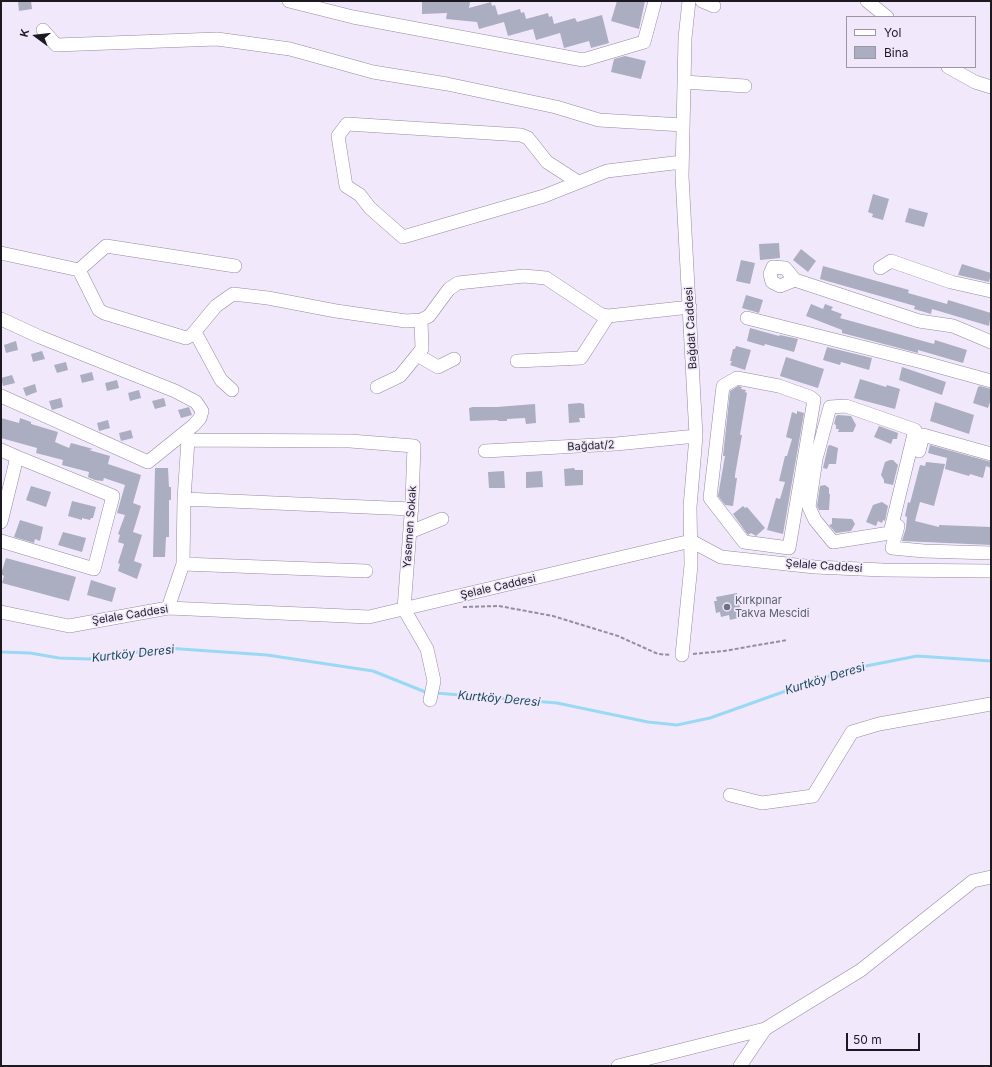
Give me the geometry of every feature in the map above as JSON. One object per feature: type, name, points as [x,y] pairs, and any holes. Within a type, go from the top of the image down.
[{"type":"street","points":[[289,1],[352,17],[583,60],[644,42],[655,1]]},
{"type":"street","name":"Bağdat Caddesi","points":[[682,655],[692,566],[690,507],[696,436],[682,162],[684,82],[689,1]]},
{"type":"street","points":[[867,1],[885,16]]},
{"type":"street","points":[[43,30],[56,44],[218,39],[290,49],[373,72],[447,84],[556,107],[599,120],[683,125]]},
{"type":"street","points":[[950,68],[975,82],[991,87]]},
{"type":"street","points":[[684,82],[745,86]]},
{"type":"street","points":[[578,182],[547,162],[528,138],[521,135],[347,124],[338,136],[346,186],[360,195],[370,208],[403,237],[544,196],[607,171],[682,162]]},
{"type":"street","points":[[79,270],[106,246],[235,266]]},
{"type":"street","points":[[1,253],[79,270]]},
{"type":"street","points":[[880,268],[891,261],[951,282],[991,291]]},
{"type":"street","points":[[79,270],[99,310],[104,313],[186,338],[195,332],[216,306],[233,294],[268,298],[336,311],[406,321],[421,320],[429,316],[449,288],[458,283],[524,276],[546,278],[600,314],[608,316],[690,307]]},
{"type":"street","points":[[795,280],[919,321],[954,326],[991,342]]},
{"type":"street","points":[[517,361],[581,358],[608,316]]},
{"type":"street","points":[[747,318],[907,358],[991,381]]},
{"type":"street","points":[[1,319],[40,337],[176,391],[196,402],[202,410],[200,418],[194,425],[148,462],[1,396]]},
{"type":"street","points":[[377,387],[400,376],[422,349],[421,320]]},
{"type":"street","points":[[195,332],[221,380],[232,390]]},
{"type":"street","points":[[417,355],[438,367],[454,359]]},
{"type":"street","points":[[737,378],[779,386],[810,397],[814,400],[789,548],[761,546],[744,542],[710,498],[723,386],[737,378]]},
{"type":"street","points":[[846,406],[915,430],[890,533],[833,542],[815,520],[809,507],[816,459],[830,407],[846,406]]},
{"type":"street","points":[[991,454],[923,435],[892,548],[924,551],[991,553]]},
{"type":"street","name":"Bağdat/2","points":[[485,452],[616,444],[696,436]]},
{"type":"street","name":"Yasemen Sokak","points":[[184,499],[188,440],[350,442],[414,446],[412,509],[404,609]]},
{"type":"street","points":[[1,450],[113,496],[94,569],[1,541]]},
{"type":"street","points":[[1,522],[17,457]]},
{"type":"street","points":[[168,608],[184,564],[184,499],[412,509]]},
{"type":"street","points":[[410,532],[442,519]]},
{"type":"street","name":"Şelale Caddesi","points":[[1,612],[69,626],[168,608],[369,617],[691,541],[721,557],[815,567],[883,570],[991,571]]},
{"type":"street","points":[[184,564],[366,572]]},
{"type":"street","points":[[404,609],[427,649],[434,681],[430,700]]},
{"type":"street","points":[[730,795],[762,803],[813,796],[852,732],[879,724],[991,704]]},
{"type":"street","points":[[618,1066],[765,1029],[861,970],[973,881],[991,877]]},
{"type":"street","points":[[740,1066],[765,1029]]},
{"type":"path","points":[[460,607],[499,606],[554,616],[618,636],[658,654],[682,655],[724,651],[787,640]]},
{"type":"building","points":[[18,1],[31,1],[32,9],[19,11]]},
{"type":"building","points":[[422,1],[467,1],[470,2],[469,8],[491,2],[492,6],[495,5],[498,15],[520,9],[521,13],[524,12],[526,19],[548,13],[549,17],[552,16],[554,24],[575,18],[577,22],[602,15],[609,43],[591,48],[589,41],[564,48],[560,33],[536,40],[533,29],[508,36],[504,22],[479,29],[477,22],[446,19],[447,13],[422,14]]},
{"type":"building","points":[[617,1],[645,1],[639,29],[611,21]]},
{"type":"building","points":[[625,56],[646,61],[641,79],[611,72],[614,59]]},
{"type":"building","points":[[873,194],[889,199],[883,220],[872,217],[873,214],[868,212]]},
{"type":"building","points":[[909,208],[928,213],[924,227],[905,222]]},
{"type":"building","points":[[779,243],[780,258],[760,260],[759,244]]},
{"type":"building","points":[[801,249],[816,261],[808,272],[793,260]]},
{"type":"building","points":[[741,260],[755,263],[750,284],[736,281]]},
{"type":"building","points":[[962,264],[991,273],[989,282],[958,275]]},
{"type":"building","points":[[823,266],[909,290],[908,293],[947,304],[948,300],[991,313],[989,326],[932,309],[931,314],[914,309],[915,306],[820,279]]},
{"type":"building","points":[[746,295],[763,300],[759,313],[742,308]]},
{"type":"building","points":[[811,304],[823,309],[825,304],[833,307],[831,310],[842,314],[840,318],[934,344],[935,340],[967,350],[963,363],[918,350],[918,353],[842,333],[842,330],[806,316]]},
{"type":"building","points":[[750,328],[779,336],[798,339],[794,352],[747,341]]},
{"type":"building","points":[[16,341],[18,350],[6,353],[4,345]]},
{"type":"building","points":[[736,346],[751,350],[745,370],[730,365],[732,361],[730,361],[733,349],[735,349]]},
{"type":"building","points":[[827,347],[872,358],[869,370],[841,362],[840,365],[823,360]]},
{"type":"building","points":[[42,351],[45,359],[33,362],[31,354]]},
{"type":"building","points":[[786,357],[824,369],[818,388],[780,376]]},
{"type":"building","points":[[66,362],[68,370],[57,373],[54,365]]},
{"type":"building","points":[[902,367],[946,382],[942,395],[899,380]]},
{"type":"building","points":[[92,372],[94,380],[82,383],[80,375]]},
{"type":"building","points":[[12,375],[15,383],[3,386],[1,378]]},
{"type":"building","points":[[860,379],[886,387],[887,385],[900,389],[895,409],[854,398]]},
{"type":"building","points":[[117,380],[119,388],[107,391],[105,383]]},
{"type":"building","points":[[35,384],[37,392],[26,396],[23,388]]},
{"type":"building","points":[[738,386],[742,387],[741,389],[746,390],[745,392],[747,393],[735,475],[735,478],[737,478],[733,506],[725,505],[718,496],[725,456],[723,456],[730,391]]},
{"type":"building","points":[[980,386],[991,389],[991,399],[988,408],[973,403],[978,387]]},
{"type":"building","points":[[139,390],[141,398],[130,401],[128,393]]},
{"type":"building","points":[[61,398],[63,407],[52,410],[49,401]]},
{"type":"building","points":[[164,398],[166,406],[155,409],[152,401]]},
{"type":"building","points":[[935,402],[974,415],[969,434],[930,421]]},
{"type":"building","points":[[535,404],[536,423],[526,424],[525,418],[507,419],[507,421],[470,421],[469,408]]},
{"type":"building","points":[[568,404],[584,404],[585,418],[579,418],[580,422],[569,423]]},
{"type":"building","points":[[189,407],[192,415],[181,418],[178,410]]},
{"type":"building","points":[[797,411],[804,413],[783,534],[767,530],[776,498],[780,499],[785,482],[779,481],[785,456],[787,456],[792,439],[786,437],[792,412],[797,414]]},
{"type":"building","points":[[836,416],[851,416],[856,425],[853,432],[838,432],[839,429],[836,429],[836,425],[834,424]]},
{"type":"building","points":[[1,418],[19,423],[20,418],[31,422],[31,424],[58,432],[55,442],[69,448],[71,443],[93,449],[89,450],[110,456],[108,464],[141,475],[133,503],[141,506],[133,532],[142,535],[134,561],[142,564],[137,579],[118,571],[120,564],[118,563],[124,544],[118,542],[120,535],[118,534],[125,515],[117,513],[125,485],[104,478],[103,481],[95,480],[88,477],[89,472],[62,465],[63,460],[36,453],[37,448],[1,438]]},
{"type":"building","points":[[108,420],[110,428],[99,431],[97,423]]},
{"type":"building","points":[[879,426],[898,433],[897,439],[893,439],[891,444],[874,437]]},
{"type":"building","points":[[131,430],[133,438],[121,441],[119,433]]},
{"type":"building","points":[[830,445],[838,448],[836,464],[829,464],[827,469],[823,468],[828,446]]},
{"type":"building","points":[[930,445],[991,462],[991,468],[986,466],[983,478],[970,474],[969,476],[945,469],[947,458],[928,453]]},
{"type":"building","points":[[893,460],[898,465],[893,485],[884,483],[881,475],[885,462]]},
{"type":"building","points":[[926,462],[945,464],[934,506],[920,502],[915,521],[939,527],[939,525],[991,527],[991,545],[902,541],[906,528],[907,517],[905,516],[908,502],[910,503],[920,465],[925,466]]},
{"type":"building","points":[[155,468],[168,468],[169,487],[171,487],[171,500],[169,500],[169,537],[166,537],[165,557],[153,557]]},
{"type":"building","points":[[574,468],[575,470],[583,470],[583,485],[565,486],[564,469]]},
{"type":"building","points":[[504,471],[505,488],[489,488],[488,472]]},
{"type":"building","points":[[542,471],[543,487],[526,488],[526,472]]},
{"type":"building","points":[[825,485],[829,488],[830,494],[829,510],[819,510],[817,506],[820,486]]},
{"type":"building","points":[[31,486],[51,492],[46,507],[26,500]]},
{"type":"building","points":[[72,501],[96,507],[93,518],[90,520],[82,518],[82,520],[68,516]]},
{"type":"building","points":[[882,502],[888,506],[885,521],[883,520],[882,523],[878,521],[876,526],[866,522],[873,505]]},
{"type":"building","points":[[743,506],[745,508],[747,507],[765,528],[756,536],[751,533],[748,535],[733,514]]},
{"type":"building","points":[[832,518],[852,519],[855,524],[851,531],[836,533],[829,525],[832,524]]},
{"type":"building","points":[[20,520],[43,527],[40,541],[35,539],[34,543],[14,537]]},
{"type":"building","points":[[63,532],[86,538],[82,552],[58,545]]},
{"type":"building","points":[[6,558],[76,577],[69,601],[2,583],[4,576],[1,574]]},
{"type":"building","points":[[91,580],[116,588],[112,602],[87,595]]},
{"type":"building","name":"Kırkpınar Takva Mescidi","points":[[737,593],[742,617],[730,620],[729,615],[721,617],[720,612],[716,613],[714,601],[717,601],[716,597]]},
{"type":"waterway","name":"Kurtköy Deresi","points":[[1,652],[30,653],[59,658],[89,659],[166,648],[267,655],[373,671],[428,693]]},
{"type":"waterway","name":"Kurtköy Deresi","points":[[436,693],[557,703],[648,722],[677,725],[710,718],[825,677],[866,666],[917,656],[991,661]]},
{"type":"place","name":"Kırkpınar Takva Mescidi","points":[[727,607]]}]
